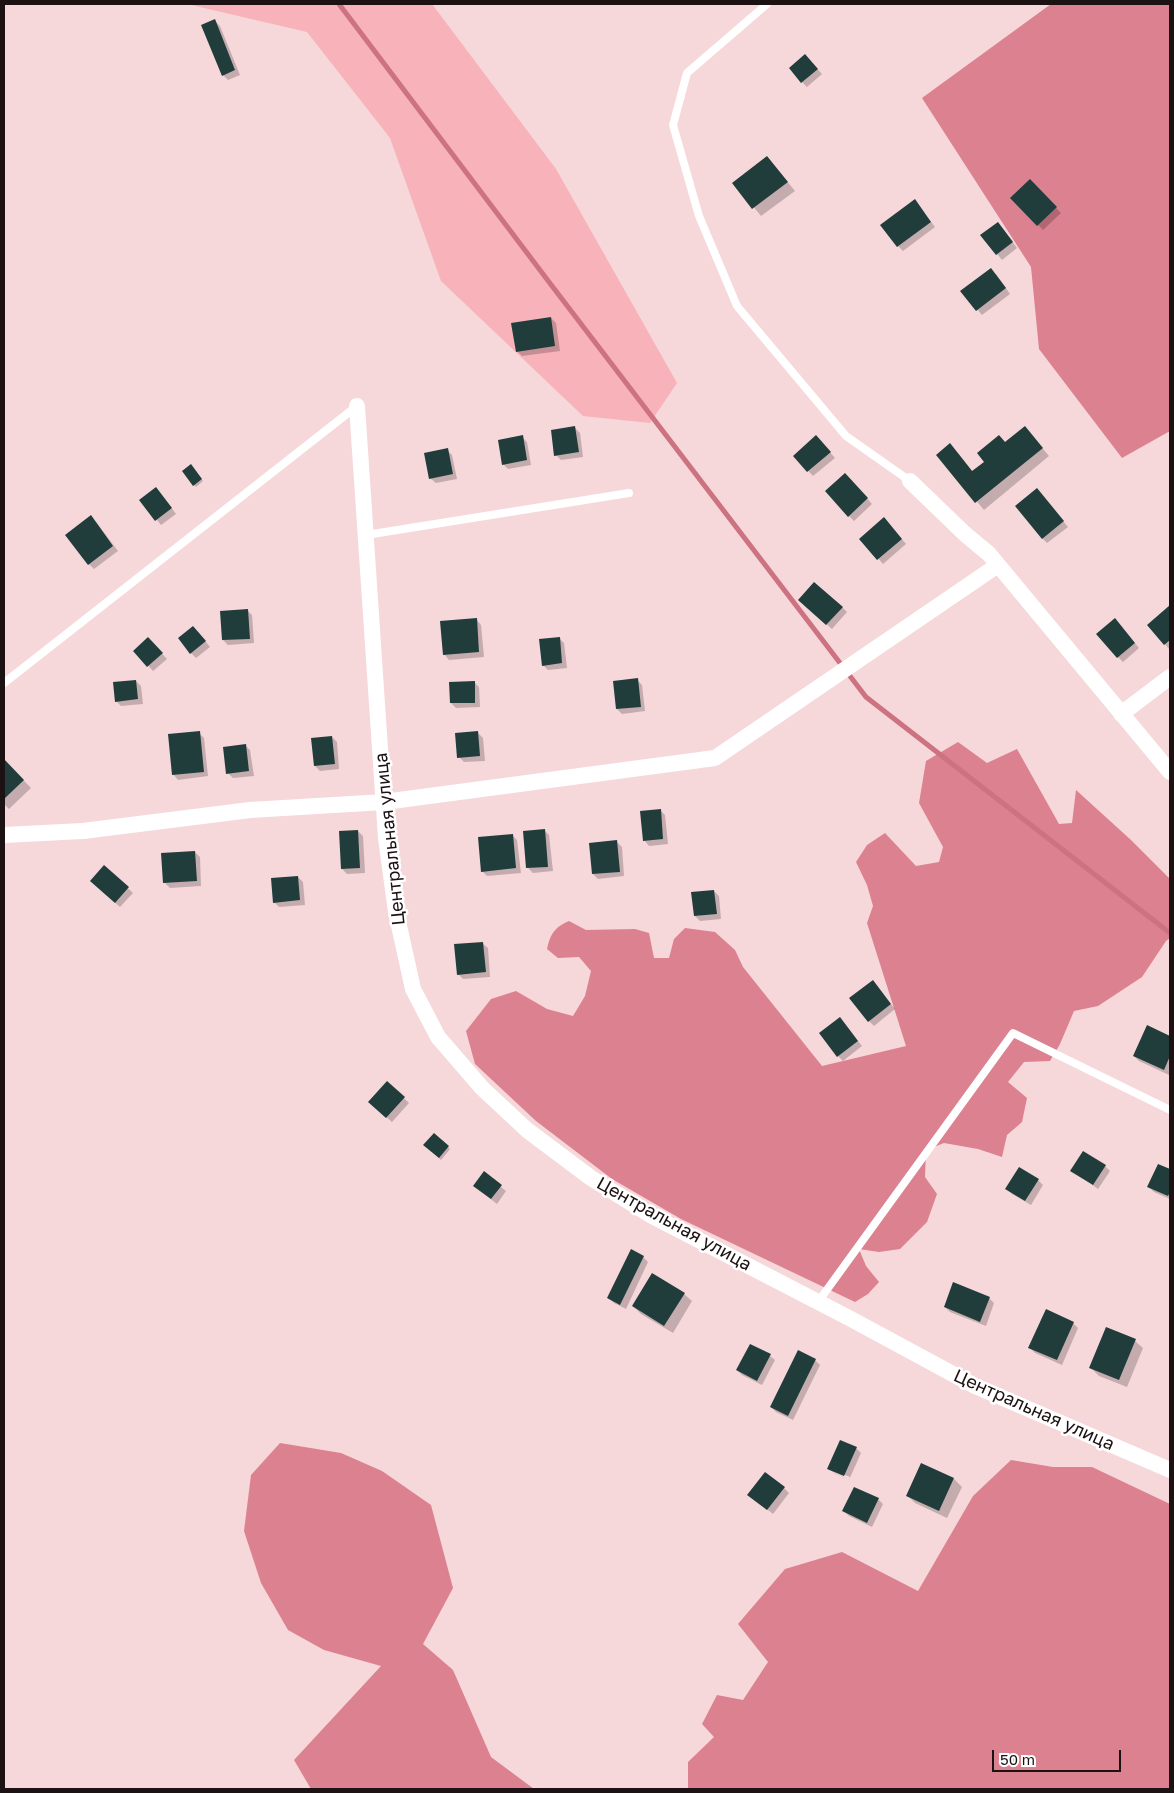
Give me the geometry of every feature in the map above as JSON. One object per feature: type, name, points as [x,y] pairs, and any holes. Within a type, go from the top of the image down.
[{"type":"street","name":"Центральная улица","points":[[357,406],[386,838],[396,912],[413,989],[438,1037],[482,1088],[527,1130],[591,1178],[652,1216],[975,1386],[1170,1470]]},
{"type":"street","points":[[910,481],[965,534],[989,554],[1170,772]]},
{"type":"street","points":[[4,835],[83,831],[250,810],[384,802],[715,758],[998,565]]},
{"type":"street","points":[[1121,714],[1170,677]]},
{"type":"lane","points":[[767,4],[687,73],[673,125],[699,216],[737,306],[846,436],[910,481]]},
{"type":"lane","points":[[4,682],[357,406]]},
{"type":"lane","points":[[366,535],[629,493]]},
{"type":"lane","points":[[818,1302],[1013,1033],[1170,1110]]},
{"type":"shaded area","points":[[187,4],[432,4],[556,169],[677,383],[650,423],[583,416],[441,281],[390,138],[307,32]]},
{"type":"shaded area","points":[[1051,4],[1170,4],[1170,431],[1122,458],[1039,349],[1031,267],[922,98]]},
{"type":"shaded area","points":[[958,742],[987,763],[1017,749],[1059,824],[1072,823],[1076,790],[1131,840],[1170,879],[1170,938],[1142,977],[1098,1006],[1074,1011],[1060,1044],[1050,1061],[1024,1062],[1008,1082],[1027,1098],[1022,1122],[1007,1135],[1002,1157],[978,1149],[944,1143],[926,1150],[925,1177],[937,1194],[927,1222],[900,1249],[879,1252],[859,1249],[866,1266],[879,1282],[868,1294],[855,1302],[681,1219],[612,1179],[536,1121],[475,1064],[466,1031],[491,999],[516,991],[547,1009],[573,1016],[585,996],[591,971],[579,957],[558,958],[547,949],[554,932],[569,921],[586,930],[635,929],[649,933],[654,958],[669,958],[674,939],[685,928],[715,932],[735,950],[743,967],[822,1066],[906,1046],[867,923],[873,906],[867,885],[856,862],[867,845],[885,833],[916,866],[939,862],[943,847],[919,803],[926,761]]},
{"type":"shaded area","points":[[280,1443],[341,1453],[382,1471],[431,1505],[453,1588],[423,1644],[453,1670],[491,1757],[534,1789],[311,1789],[294,1760],[381,1666],[324,1650],[288,1630],[261,1583],[244,1531],[251,1475]]},
{"type":"shaded area","points":[[1011,1460],[1053,1467],[1092,1467],[1170,1504],[1170,1789],[688,1789],[688,1762],[714,1737],[702,1724],[717,1695],[743,1700],[768,1662],[738,1624],[785,1569],[842,1552],[918,1591],[973,1496]]},
{"type":"building","points":[[215,19],[235,70],[222,76],[201,25]]},
{"type":"building","points":[[805,54],[818,69],[801,83],[789,68]]},
{"type":"building","points":[[767,156],[788,182],[752,209],[732,183]]},
{"type":"building","points":[[1030,179],[1057,207],[1037,226],[1010,198]]},
{"type":"building","points":[[915,199],[931,222],[897,247],[880,225]]},
{"type":"building","points":[[998,222],[1013,242],[996,255],[980,235]]},
{"type":"building","points":[[991,268],[1006,288],[976,311],[960,291]]},
{"type":"building","points":[[551,317],[555,346],[516,352],[511,323]]},
{"type":"building","points":[[575,426],[579,452],[554,456],[551,430]]},
{"type":"building","points":[[1025,426],[1043,448],[975,503],[936,455],[950,443],[972,471],[984,462],[977,453],[999,435],[1005,442]]},
{"type":"building","points":[[523,435],[527,460],[502,465],[498,440]]},
{"type":"building","points":[[816,435],[831,452],[807,472],[793,456]]},
{"type":"building","points":[[448,448],[453,474],[429,479],[424,453]]},
{"type":"building","points":[[191,464],[202,479],[193,486],[182,471]]},
{"type":"building","points":[[845,473],[868,498],[848,517],[825,491]]},
{"type":"building","points":[[156,487],[172,508],[155,521],[139,500]]},
{"type":"building","points":[[1037,488],[1064,521],[1042,539],[1015,506]]},
{"type":"building","points":[[91,515],[113,546],[88,565],[65,535]]},
{"type":"building","points":[[884,517],[902,539],[877,560],[859,539]]},
{"type":"building","points":[[814,582],[843,607],[826,625],[798,600]]},
{"type":"building","points":[[1170,605],[1170,640],[1164,645],[1147,625]]},
{"type":"building","points":[[248,609],[250,639],[222,640],[220,611]]},
{"type":"building","points":[[477,618],[479,652],[443,655],[440,621]]},
{"type":"building","points":[[1115,618],[1135,643],[1117,658],[1096,634]]},
{"type":"building","points":[[193,626],[206,641],[190,654],[178,638]]},
{"type":"building","points":[[148,637],[163,653],[147,667],[133,651]]},
{"type":"building","points":[[560,637],[562,663],[542,666],[539,639]]},
{"type":"building","points":[[638,678],[641,707],[616,709],[613,681]]},
{"type":"building","points":[[136,680],[138,699],[115,702],[113,682]]},
{"type":"building","points":[[475,681],[475,703],[450,703],[449,682]]},
{"type":"building","points":[[200,731],[204,772],[172,775],[168,734]]},
{"type":"building","points":[[478,731],[480,756],[457,758],[455,733]]},
{"type":"building","points":[[332,736],[335,764],[314,766],[311,738]]},
{"type":"building","points":[[246,744],[249,771],[226,774],[223,747]]},
{"type":"building","points":[[4,759],[24,780],[4,799]]},
{"type":"building","points":[[661,809],[663,839],[643,841],[640,811]]},
{"type":"building","points":[[545,829],[548,867],[526,868],[523,831]]},
{"type":"building","points":[[358,830],[360,868],[341,869],[339,831]]},
{"type":"building","points":[[513,834],[516,868],[481,872],[478,837]]},
{"type":"building","points":[[617,840],[620,872],[592,874],[589,843]]},
{"type":"building","points":[[195,851],[197,881],[163,883],[161,853]]},
{"type":"building","points":[[104,865],[129,887],[115,903],[90,881]]},
{"type":"building","points":[[298,876],[300,900],[273,903],[271,878]]},
{"type":"building","points":[[714,890],[717,914],[694,916],[691,892]]},
{"type":"building","points":[[483,942],[486,972],[457,975],[454,944]]},
{"type":"building","points":[[873,980],[891,1004],[868,1022],[849,998]]},
{"type":"building","points":[[840,1017],[858,1041],[837,1057],[819,1033]]},
{"type":"building","points":[[1147,1025],[1170,1036],[1170,1056],[1164,1070],[1133,1056]]},
{"type":"building","points":[[387,1081],[405,1097],[386,1118],[368,1102]]},
{"type":"building","points":[[434,1133],[449,1146],[439,1158],[423,1145]]},
{"type":"building","points":[[1083,1151],[1106,1165],[1093,1185],[1070,1171]]},
{"type":"building","points":[[1158,1164],[1170,1169],[1170,1192],[1168,1196],[1147,1187]]},
{"type":"building","points":[[1019,1167],[1039,1179],[1025,1201],[1005,1189]]},
{"type":"building","points":[[484,1171],[502,1185],[491,1199],[473,1186]]},
{"type":"building","points":[[631,1249],[644,1256],[620,1305],[607,1298]]},
{"type":"building","points":[[652,1273],[685,1293],[664,1326],[632,1306]]},
{"type":"building","points":[[953,1282],[990,1297],[980,1322],[944,1307]]},
{"type":"building","points":[[1046,1309],[1074,1322],[1057,1360],[1028,1348]]},
{"type":"building","points":[[1106,1327],[1136,1339],[1119,1380],[1089,1368]]},
{"type":"building","points":[[750,1344],[771,1354],[757,1381],[736,1370]]},
{"type":"building","points":[[798,1350],[816,1359],[788,1416],[770,1407]]},
{"type":"building","points":[[840,1440],[857,1447],[844,1476],[827,1469]]},
{"type":"building","points":[[921,1463],[954,1478],[939,1511],[906,1496]]},
{"type":"building","points":[[765,1472],[785,1487],[767,1510],[747,1495]]},
{"type":"building","points":[[854,1487],[879,1498],[867,1523],[842,1511]]},
{"type":"waterway","points":[[339,4],[866,697],[1170,933]]}]
